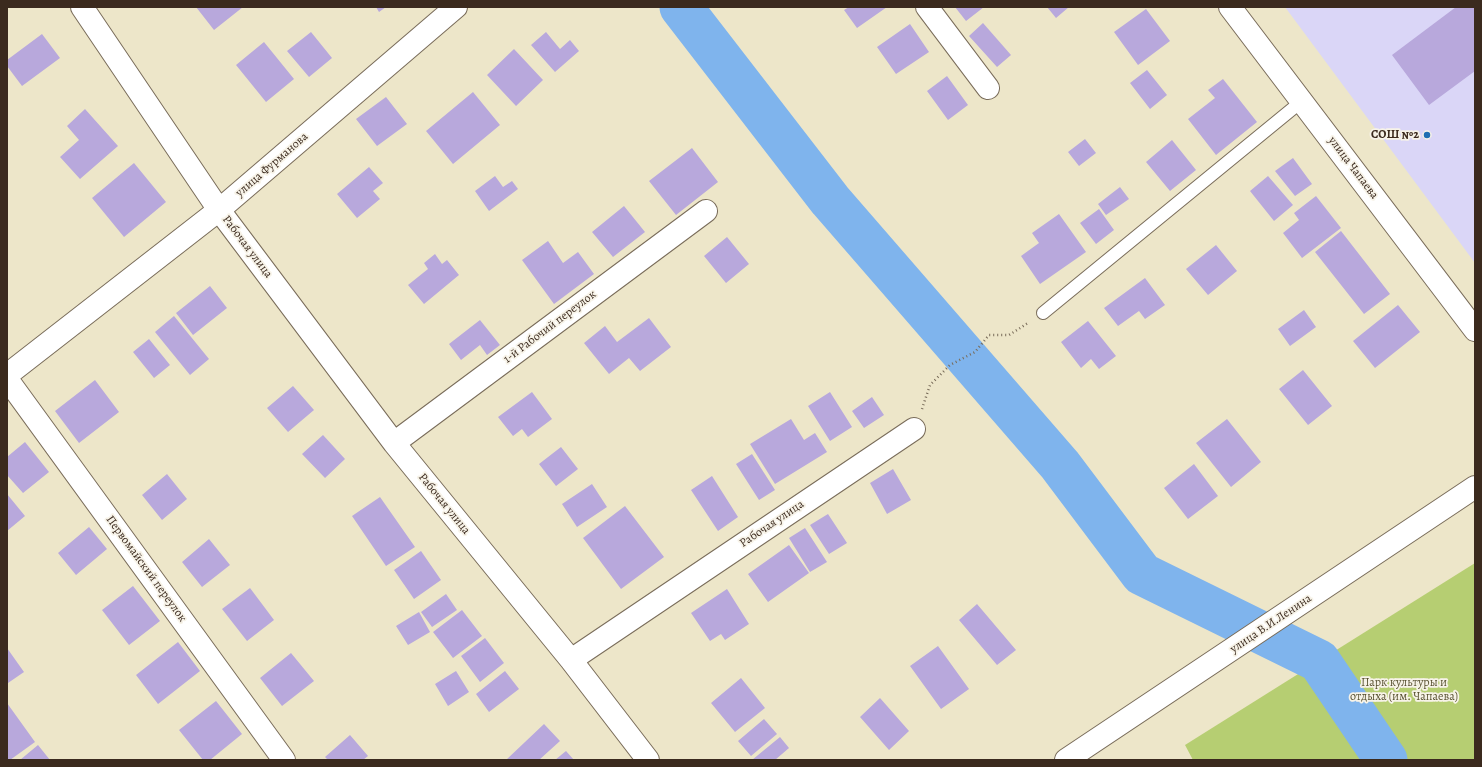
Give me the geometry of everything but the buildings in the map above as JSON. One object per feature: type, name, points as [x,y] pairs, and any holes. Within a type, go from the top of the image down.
[{"type":"street","name":"Рабочая улица","points":[[82,7],[219,210],[394,442],[571,660],[914,429]]},
{"type":"street","name":"улица Фурманова","points":[[7,375],[219,210],[456,7]]},
{"type":"street","points":[[927,7],[988,88]]},
{"type":"street","name":"улица Чапаева","points":[[1230,7],[1475,330]]},
{"type":"street","name":"1-й Рабочий переулок","points":[[394,442],[706,211]]},
{"type":"street","name":"Первомайский переулок","points":[[7,379],[284,760]]},
{"type":"street","name":"улица В.И.Ленина","points":[[1066,760],[1475,487]]},
{"type":"street","points":[[571,660],[648,760]]},
{"type":"lane","points":[[1043,313],[1302,101]]},
{"type":"path","points":[[914,429],[930,385],[950,365],[975,352],[989,335],[1009,335],[1043,313]]},
{"type":"shaded area","name":"СОШ №2","points":[[1285,7],[1475,7],[1475,263]]},
{"type":"green space","name":"Парк культуры и отдыха (им. Чапаева)","points":[[1475,563],[1475,760],[1193,760],[1185,745]]},
{"type":"waterway","points":[[681,7],[830,200],[1060,465],[1142,574],[1319,661],[1386,760]]},
{"type":"place","name":"СОШ №2","points":[[1427,135]]}]
